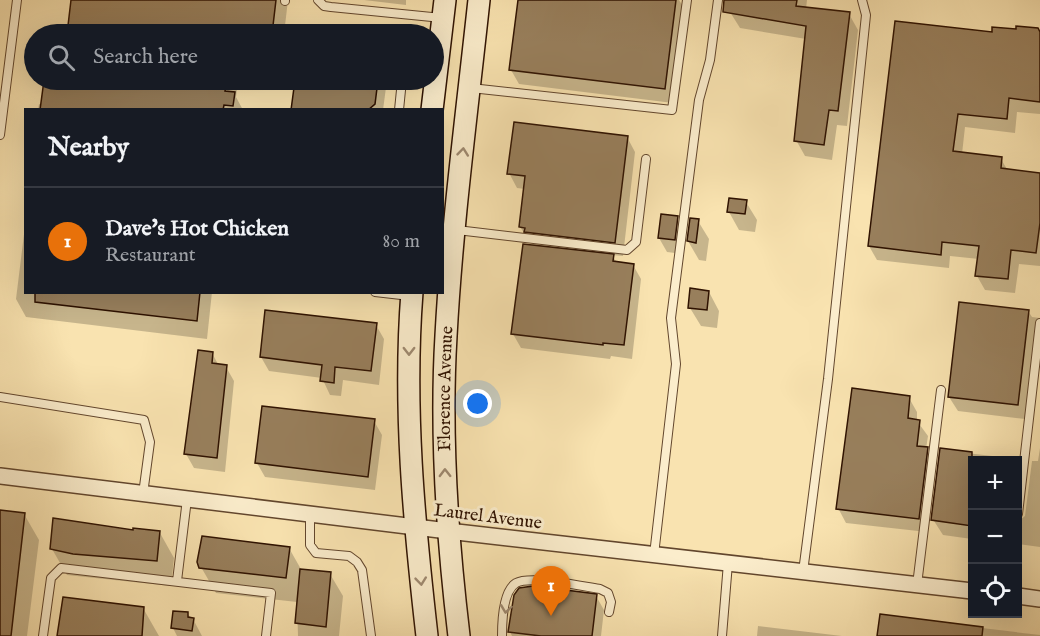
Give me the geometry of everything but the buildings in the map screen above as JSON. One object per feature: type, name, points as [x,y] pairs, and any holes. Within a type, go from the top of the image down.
[{"type":"main road","name":"Florence Avenue","points":[[459,636],[448,531],[445,375],[455,230],[479,0]]},
{"type":"main road","points":[[442,24],[444,9]]},
{"type":"main road","points":[[432,108],[434,90]]},
{"type":"main road","name":"Florence Avenue","points":[[412,295],[410,399],[415,527],[427,636]]},
{"type":"street","name":"Laurel Avenue","points":[[0,476],[448,531],[968,591]]},
{"type":"street","points":[[1022,597],[1040,599]]},
{"type":"lane","points":[[0,135],[17,0]]},
{"type":"lane","points":[[318,0],[324,6],[331,7],[444,9]]},
{"type":"lane","points":[[469,88],[672,110],[687,0]]},
{"type":"lane","points":[[654,555],[676,364],[671,318],[699,100],[710,60],[718,0]]},
{"type":"lane","points":[[803,572],[828,379],[866,15],[862,0]]},
{"type":"lane","points":[[399,108],[401,90]]},
{"type":"lane","points":[[455,230],[627,250],[636,242],[646,159]]},
{"type":"lane","points":[[1017,510],[1040,323]]},
{"type":"lane","points":[[917,585],[941,390]]},
{"type":"lane","points":[[0,397],[144,420],[150,442],[143,494]]},
{"type":"lane","points":[[177,581],[187,499]]},
{"type":"lane","points":[[310,514],[310,545],[316,553],[349,556],[362,570],[371,636]]},
{"type":"lane","points":[[722,636],[728,563]]},
{"type":"lane","points":[[43,636],[51,578],[61,568],[271,592],[266,636]]},
{"type":"lane","points":[[502,636],[508,592],[516,583],[527,580],[600,589],[608,593],[611,602],[609,612]]},
{"type":"place","name":"Dave's Hot Chicken","points":[[551,616]]}]
